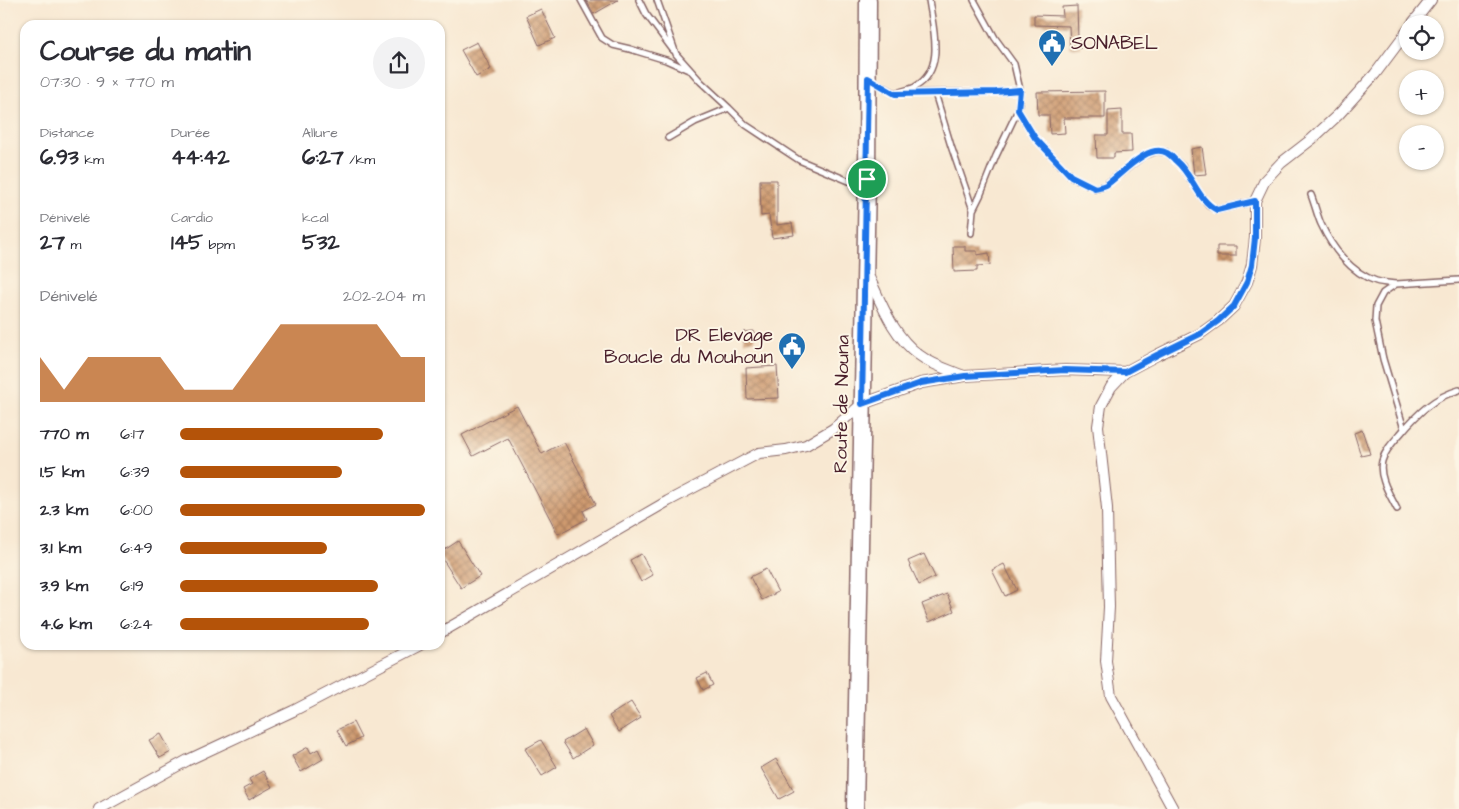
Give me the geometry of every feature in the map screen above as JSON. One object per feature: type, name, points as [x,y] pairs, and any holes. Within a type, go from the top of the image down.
[{"type":"main road","name":"Route de Nouna","points":[[855,809],[867,179],[868,0]]},
{"type":"street","points":[[1419,15],[1430,0]]},
{"type":"street","points":[[1173,809],[1111,696],[1106,661],[1109,607],[1107,508],[1098,426],[1101,406],[1111,386],[1125,372],[1200,334],[1234,306],[1247,282],[1252,265],[1255,238],[1255,201],[1265,180],[1281,163],[1312,139],[1339,114],[1375,74],[1399,42]]},
{"type":"street","points":[[865,268],[898,335],[919,355],[943,368],[965,376]]},
{"type":"street","points":[[445,630],[668,501],[759,453],[786,450],[806,445],[833,429],[862,404],[921,383],[965,376],[1065,370],[1125,372]]},
{"type":"street","points":[[98,809],[188,760],[293,711],[410,650]]},
{"type":"lane","points":[[581,0],[602,38],[613,45],[666,60],[691,71]]},
{"type":"lane","points":[[639,0],[646,14],[676,54],[700,82],[746,125],[799,160],[849,181],[867,179]]},
{"type":"lane","points":[[657,0],[676,54]]},
{"type":"lane","points":[[895,94],[914,87],[927,77],[933,66],[936,50],[929,0]]},
{"type":"lane","points":[[971,233],[970,226],[973,210],[1018,110],[1020,90],[1014,64],[974,0]]},
{"type":"lane","points":[[868,78],[895,94],[1020,90]]},
{"type":"lane","points":[[935,93],[973,210]]},
{"type":"lane","points":[[668,138],[696,122],[729,108]]},
{"type":"lane","points":[[1018,110],[1035,138],[1071,176],[1095,188],[1104,186],[1143,156],[1157,151],[1166,152],[1182,166],[1209,206],[1217,210],[1255,201]]},
{"type":"lane","points":[[1312,195],[1320,223],[1329,240],[1356,272],[1377,281],[1396,284],[1459,280]]},
{"type":"lane","points":[[1396,284],[1383,294],[1376,306],[1374,320],[1383,359],[1404,429]]},
{"type":"lane","points":[[1397,509],[1386,487],[1383,476],[1382,462],[1389,446],[1420,411],[1437,400],[1459,390]]},
{"type":"building","points":[[586,0],[618,0],[594,14]]},
{"type":"building","points":[[1077,6],[1078,39],[1081,39],[1081,48],[1070,48],[1069,26],[1034,25],[1034,15],[1063,16],[1062,7]]},
{"type":"building","points":[[541,9],[555,38],[539,45],[526,16]]},
{"type":"building","points":[[477,42],[491,69],[476,77],[461,50]]},
{"type":"building","points":[[1105,91],[1105,118],[1064,118],[1065,133],[1050,134],[1049,115],[1038,115],[1037,92]]},
{"type":"building","points":[[1122,110],[1122,134],[1131,134],[1132,152],[1114,153],[1114,158],[1097,158],[1096,135],[1108,135],[1108,111]]},
{"type":"building","points":[[1202,147],[1206,174],[1194,175],[1191,149]]},
{"type":"building","points":[[760,180],[777,180],[777,225],[792,223],[794,235],[772,238],[769,215],[761,216]]},
{"type":"building","points":[[953,246],[965,246],[965,251],[977,251],[977,255],[989,253],[990,265],[977,266],[977,271],[954,272]]},
{"type":"building","points":[[1217,246],[1236,246],[1236,256],[1217,256]]},
{"type":"building","points":[[754,331],[755,340],[744,342],[743,332]]},
{"type":"building","points":[[777,366],[779,398],[747,399],[746,368]]},
{"type":"building","points":[[517,406],[542,454],[564,442],[596,504],[583,511],[587,519],[558,534],[508,438],[473,456],[462,435]]},
{"type":"building","points":[[1362,430],[1370,454],[1361,456],[1354,433]]},
{"type":"building","points":[[458,541],[480,576],[461,588],[445,563],[445,550]]},
{"type":"building","points":[[641,554],[653,575],[641,582],[630,560]]},
{"type":"building","points":[[924,554],[935,577],[919,585],[908,561]]},
{"type":"building","points":[[1004,564],[1017,590],[1005,596],[992,570]]},
{"type":"building","points":[[766,569],[778,592],[762,600],[750,577]]},
{"type":"building","points":[[947,594],[954,611],[929,622],[922,604]]},
{"type":"building","points":[[707,673],[713,685],[703,690],[697,678]]},
{"type":"building","points":[[631,702],[641,718],[619,732],[609,716]]},
{"type":"building","points":[[353,722],[361,738],[346,746],[337,730]]},
{"type":"building","points":[[584,729],[593,745],[573,758],[563,742]]},
{"type":"building","points":[[161,734],[171,752],[160,758],[149,740]]},
{"type":"building","points":[[541,740],[557,767],[542,776],[525,749]]},
{"type":"building","points":[[308,747],[311,753],[318,749],[323,759],[301,772],[292,756]]},
{"type":"building","points":[[776,759],[794,791],[779,799],[761,768]]},
{"type":"building","points":[[263,771],[272,787],[249,800],[243,789],[252,784],[249,779]]},
{"type":"place","name":"SONABEL","points":[[1052,67]]},
{"type":"place","name":"DR Elevage Boucle du Mouhoun","points":[[792,370]]},
{"type":"route","points":[[868,78],[895,94],[1020,90],[1018,110],[1035,138],[1071,176],[1095,188],[1104,186],[1143,156],[1157,151],[1166,152],[1182,166],[1209,206],[1217,210],[1255,201],[1255,238],[1252,265],[1247,282],[1234,306],[1218,321],[1200,334],[1125,372],[1065,370],[965,376],[921,383],[862,404],[867,179],[868,78]]}]
